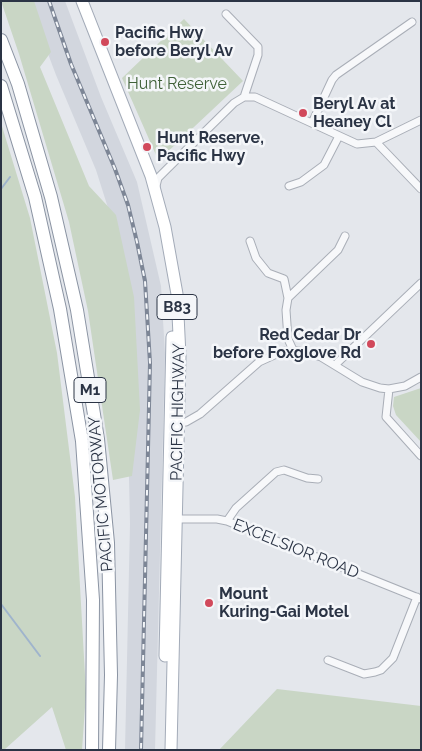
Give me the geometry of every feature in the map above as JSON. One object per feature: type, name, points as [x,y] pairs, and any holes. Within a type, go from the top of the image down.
[{"type":"highway","name":"PACIFIC MOTORWAY","points":[[1,40],[18,84],[51,197],[78,310],[96,430],[108,543],[109,750]]},
{"type":"highway","name":"PACIFIC MOTORWAY","points":[[1,86],[38,206],[60,309],[82,441],[94,600],[92,750]]},
{"type":"main road","name":"PACIFIC HIGHWAY","points":[[76,1],[138,155],[149,188],[160,234],[170,294],[174,423],[165,750]]},
{"type":"main road","name":"PACIFIC HIGHWAY","points":[[82,1],[145,157],[156,192],[169,247],[177,294],[180,356],[174,423]]},
{"type":"main road","name":"PACIFIC HIGHWAY","points":[[171,750],[172,519]]},
{"type":"street","points":[[226,14],[258,47],[258,55],[244,97]]},
{"type":"street","points":[[312,123],[332,80],[412,22]]},
{"type":"street","points":[[156,192],[156,182],[166,169],[234,103],[244,97],[255,97],[357,144],[376,142],[421,120]]},
{"type":"street","points":[[289,186],[301,182],[324,165],[340,136]]},
{"type":"street","points":[[376,142],[421,189]]},
{"type":"street","points":[[145,157],[155,170],[166,169]]},
{"type":"street","points":[[288,298],[338,250],[345,236]]},
{"type":"street","points":[[250,241],[256,258],[268,273],[284,279],[288,298],[286,310],[288,339],[293,350]]},
{"type":"street","points":[[335,365],[421,283]]},
{"type":"street","points":[[174,423],[186,422],[212,406],[259,362],[274,354],[293,350],[306,352],[335,365],[362,382],[389,389],[405,386],[421,378]]},
{"type":"street","points":[[389,389],[386,417],[421,456]]},
{"type":"street","points":[[227,521],[236,508],[276,472],[284,470],[307,478],[318,479]]},
{"type":"street","name":"EXCELSIOR ROAD","points":[[172,519],[216,519],[227,521],[419,598]]},
{"type":"street","points":[[328,660],[364,674],[381,670],[393,658],[419,598]]},
{"type":"shaded area","points":[[28,1],[65,1],[101,97],[137,182],[161,286],[165,354],[155,750],[125,750],[130,524],[125,296],[109,211],[96,170],[56,75]]},
{"type":"green space","points":[[1,1],[34,1],[51,52],[40,67],[89,186],[116,215],[134,297],[140,410],[132,476],[113,480],[88,311],[69,222],[19,54]]},
{"type":"green space","name":"Hunt Reserve","points":[[184,19],[243,81],[161,158],[156,155],[122,78]]},
{"type":"green space","points":[[1,123],[30,218],[57,353],[75,497],[86,693],[82,750],[66,750],[52,707],[4,750],[1,750]]},
{"type":"green space","points":[[421,388],[421,442],[396,415],[393,406],[394,397]]},
{"type":"green space","points":[[277,689],[421,706],[421,750],[219,750]]},
{"type":"waterway","points":[[1,189],[10,177]]},
{"type":"waterway","points":[[1,604],[40,656]]},
{"type":"railway","points":[[49,1],[71,64],[128,205],[145,281],[150,363],[141,750]]},
{"type":"place","name":"Pacific Hwy before Beryl Av","points":[[105,42]]},
{"type":"place","name":"Beryl Av at Heaney Cl","points":[[303,113]]},
{"type":"place","name":"Hunt Reserve, Pacific Hwy","points":[[147,147]]},
{"type":"place","name":"Red Cedar Dr before Foxglove Rd","points":[[371,344]]},
{"type":"place","name":"Mount Kuring-Gai Motel","points":[[209,603]]}]
